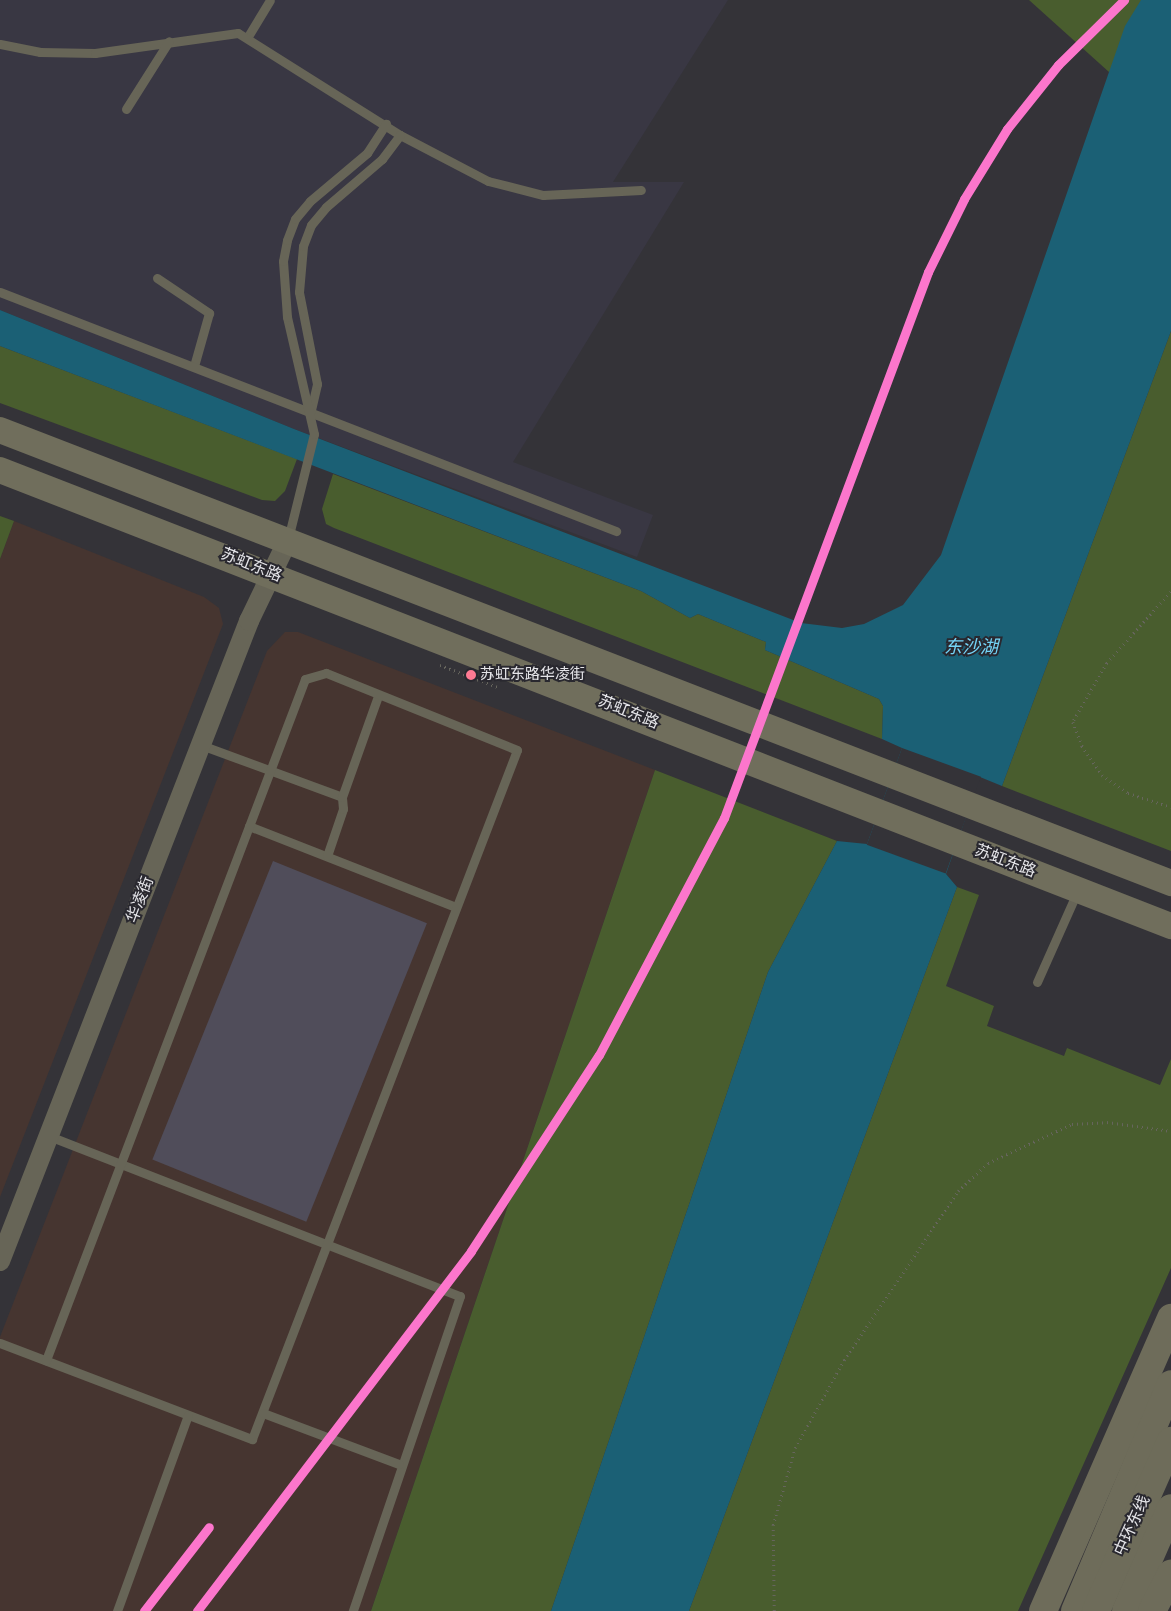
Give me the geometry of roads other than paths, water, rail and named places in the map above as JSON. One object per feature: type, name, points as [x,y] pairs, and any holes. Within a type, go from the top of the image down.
[{"type":"highway","points":[[1043,1611],[1171,1318]]},
{"type":"highway","points":[[1075,1611],[1162,1432],[1171,1384]]},
{"type":"highway","points":[[1055,1611],[1162,1432]]},
{"type":"highway","name":"中环东线","points":[[1096,1611],[1162,1432]]},
{"type":"highway","name":"中环东线","points":[[1126,1611],[1171,1508]]},
{"type":"highway","points":[[1152,1611],[1171,1574]]},
{"type":"main road","points":[[0,430],[892,777],[1171,883]]},
{"type":"main road","name":"苏虹东路","points":[[0,470],[1171,926]]},
{"type":"street","name":"华凌街","points":[[0,1261],[249,621],[273,576],[287,542]]},
{"type":"lane","points":[[247,38],[270,0]]},
{"type":"lane","points":[[0,44],[62,54],[228,32],[247,38],[386,124],[400,135],[488,182],[543,195],[641,190]]},
{"type":"lane","points":[[126,109],[169,41]]},
{"type":"lane","points":[[287,542],[306,475],[314,434],[310,410],[299,382],[297,348],[287,317],[283,261],[287,240],[295,219],[310,201],[367,153],[386,124]]},
{"type":"lane","points":[[310,410],[317,384],[299,292],[303,246],[311,225],[326,207],[382,159],[400,135]]},
{"type":"lane","points":[[157,278],[209,313],[194,366]]},
{"type":"lane","points":[[0,292],[310,410],[616,531]]},
{"type":"lane","points":[[0,1343],[252,1439],[517,750],[378,696],[326,673],[311,674],[305,680],[119,1162],[46,1360]]},
{"type":"lane","points":[[327,856],[343,809],[342,798],[378,696]]},
{"type":"lane","points":[[201,746],[342,798]]},
{"type":"lane","points":[[248,826],[456,906]]},
{"type":"lane","points":[[1037,982],[1078,890]]},
{"type":"lane","points":[[49,1136],[460,1296],[399,1464],[353,1611]]},
{"type":"lane","points":[[263,1413],[399,1464]]},
{"type":"lane","points":[[117,1611],[188,1415]]},
{"type":"water","name":"东沙湖","points":[[1141,0],[1171,0],[1171,331],[1002,786],[980,777],[946,874],[957,887],[689,1611],[551,1611],[768,972],[837,841],[867,844],[902,748],[882,739],[883,706],[879,699],[765,650],[766,642],[698,614],[690,618],[641,591],[0,346],[0,310],[294,429],[801,623],[842,628],[864,624],[903,605],[941,555],[1125,26]]},
{"type":"place","name":"苏虹东路华凌街","points":[[471,675]]}]
